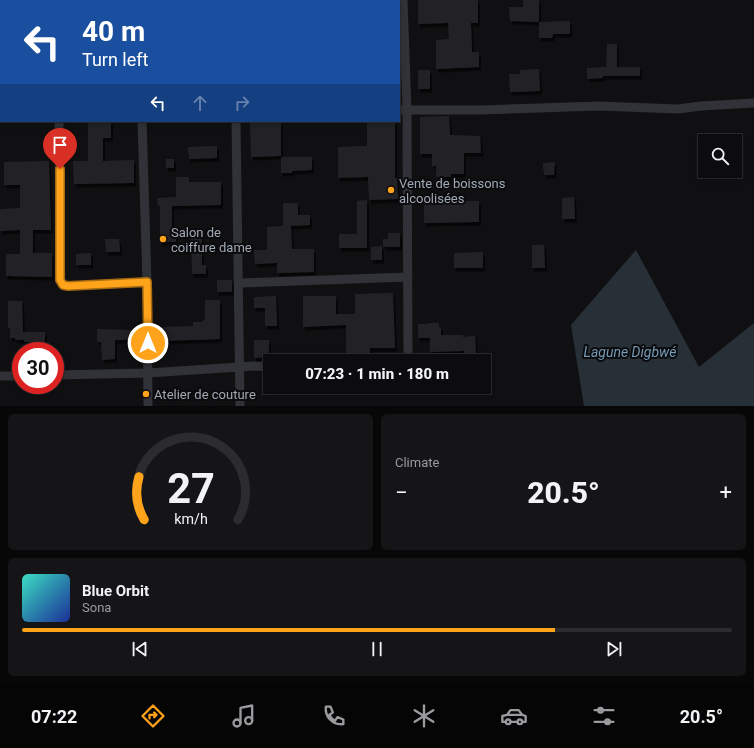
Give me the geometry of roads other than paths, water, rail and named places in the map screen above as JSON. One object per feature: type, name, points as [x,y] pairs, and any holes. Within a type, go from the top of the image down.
[{"type":"street","points":[[403,0],[403,110],[408,277],[408,354]]},
{"type":"street","points":[[403,110],[481,110],[599,106],[678,109],[754,103]]},
{"type":"street","points":[[59,122],[60,280],[63,285],[68,286],[147,282]]},
{"type":"street","points":[[142,122],[147,282],[148,406]]},
{"type":"street","points":[[236,122],[240,406]]},
{"type":"street","points":[[239,283],[408,277]]},
{"type":"street","points":[[64,375],[148,373],[263,367]]},
{"type":"street","points":[[0,376],[12,376]]},
{"type":"water","name":"Lagune Digbwé","points":[[636,250],[699,367],[754,323],[754,406],[584,406],[571,325]]},
{"type":"place","name":"Vente de boissons alcoolisées","points":[[391,190]]},
{"type":"place","name":"Salon de coiffure dame","points":[[163,239]]},
{"type":"place","name":"Atelier de couture","points":[[146,394]]}]
